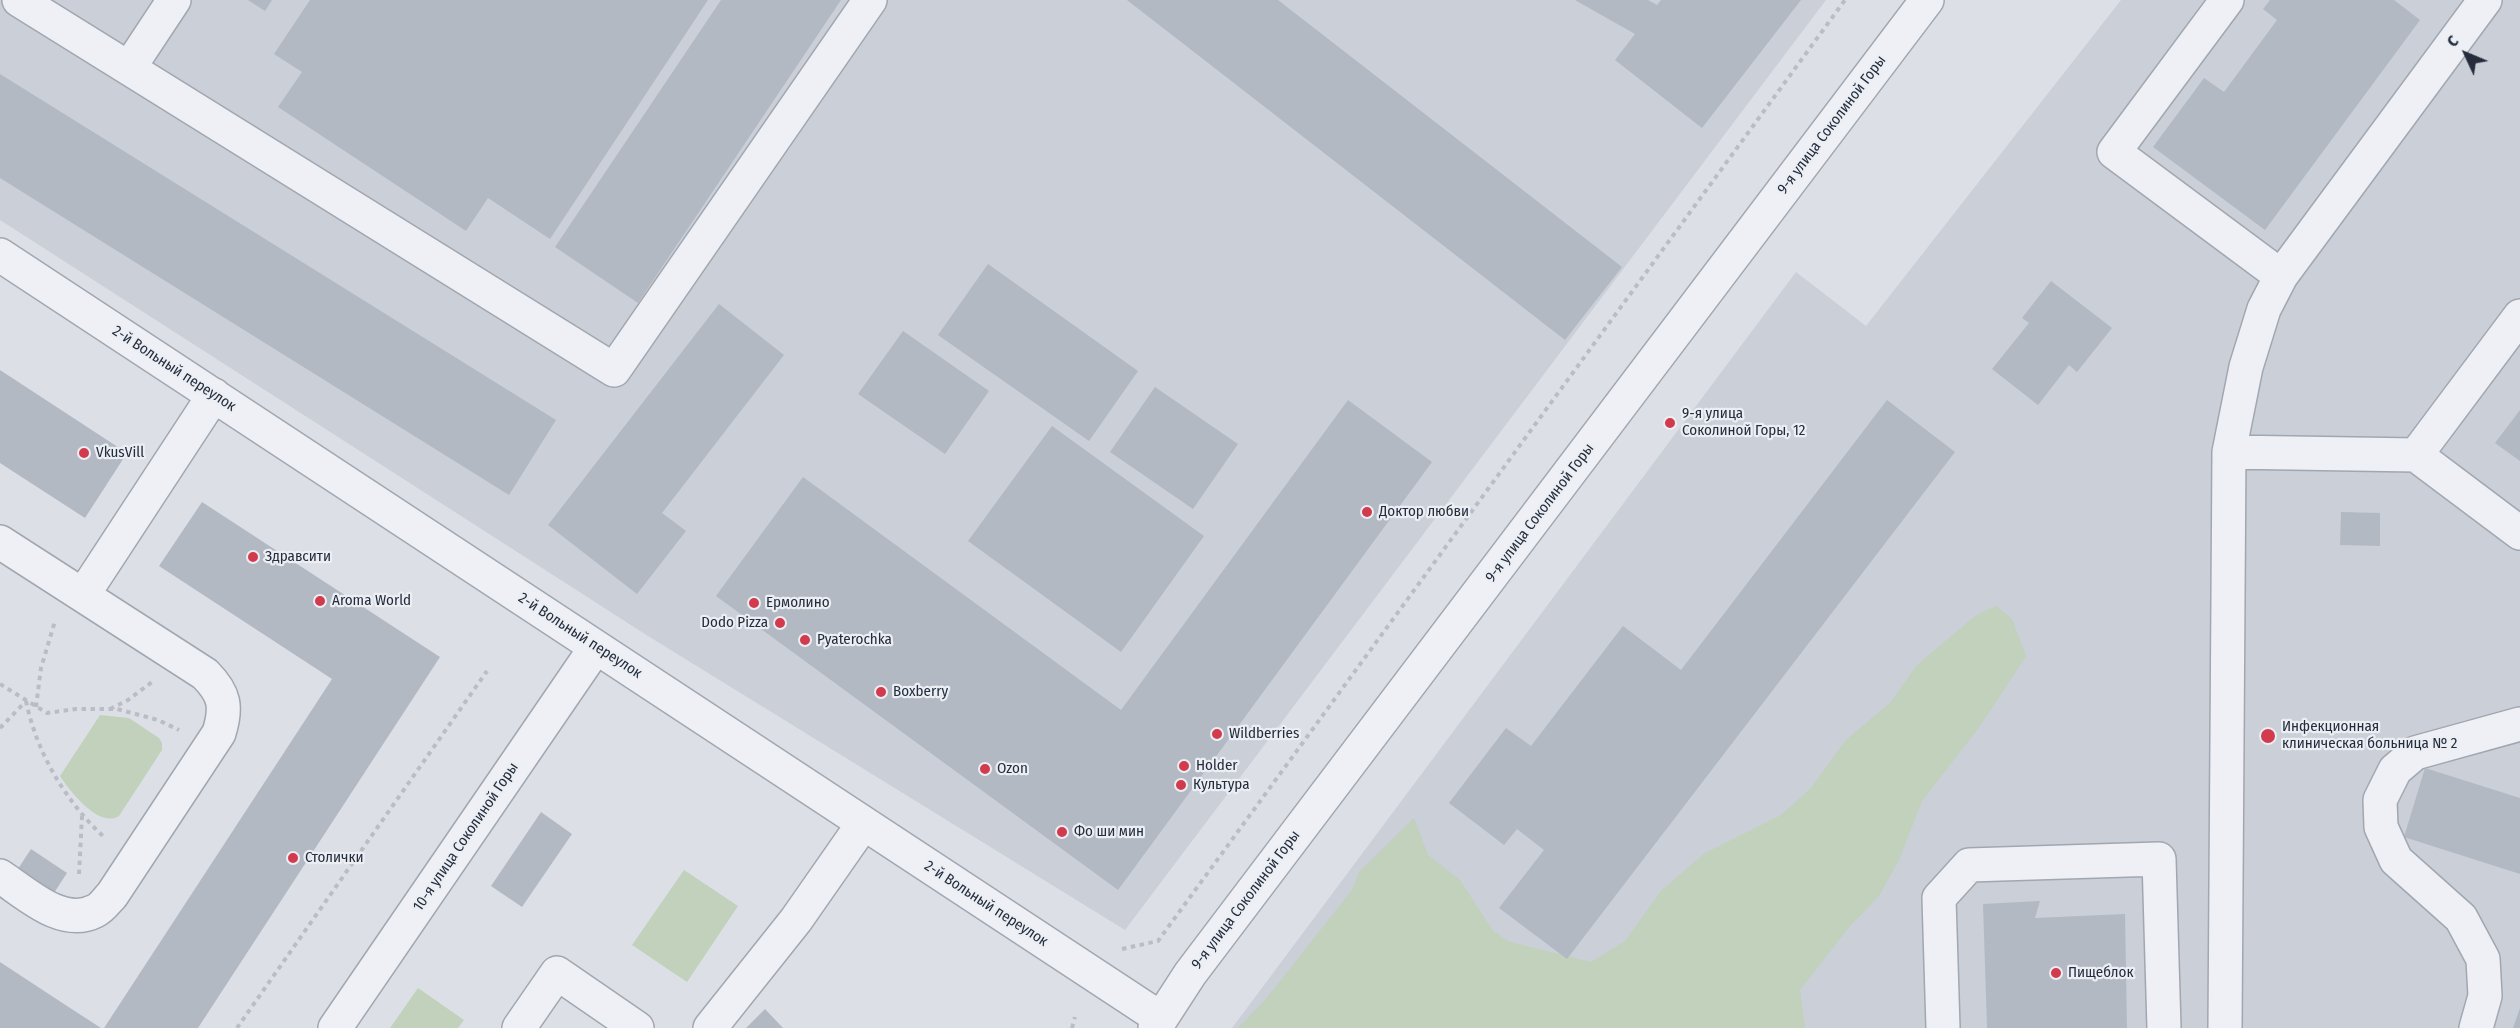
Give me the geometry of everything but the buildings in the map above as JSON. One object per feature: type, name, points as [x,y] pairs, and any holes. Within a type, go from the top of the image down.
[{"type":"street","points":[[20,0],[614,370],[870,0]]},
{"type":"street","points":[[129,68],[174,0]]},
{"type":"street","name":"9-я улица Соколиной Горы","points":[[1157,1023],[1190,974],[1927,0]]},
{"type":"street","points":[[2227,0],[2114,152],[2281,276]]},
{"type":"street","points":[[2225,1028],[2229,452],[2246,367],[2264,309],[2281,276],[2485,0]]},
{"type":"street","name":"2-й Вольный переулок","points":[[0,255],[863,824],[1157,1023]]},
{"type":"street","points":[[2416,454],[2520,316]]},
{"type":"street","points":[[77,591],[214,395]]},
{"type":"street","points":[[2229,452],[2416,454],[2520,533]]},
{"type":"street","points":[[0,542],[205,674],[216,685],[223,699],[224,716],[219,734],[112,895],[97,911],[80,916],[66,915],[53,910],[0,876]]},
{"type":"street","name":"10-я улица Соколиной Горы","points":[[335,1028],[596,647]]},
{"type":"street","points":[[2476,1028],[2485,996],[2483,959],[2461,918],[2396,860],[2381,827],[2380,800],[2395,770],[2415,753],[2520,724]]},
{"type":"street","points":[[710,1028],[796,920],[863,824]]},
{"type":"street","points":[[1943,1028],[1939,898],[1969,865],[2159,859],[2164,1028]]},
{"type":"street","points":[[519,1028],[557,973],[637,1028]]},
{"type":"path","points":[[1121,950],[1158,940],[1845,0]]},
{"type":"path","points":[[36,707],[47,646],[77,591]]},
{"type":"path","points":[[110,709],[146,687],[177,656]]},
{"type":"path","points":[[237,1028],[487,671]]},
{"type":"path","points":[[0,684],[36,707],[51,713],[76,709],[110,709],[132,712],[158,720],[183,732],[207,750]]},
{"type":"path","points":[[0,728],[26,701]]},
{"type":"path","points":[[26,701],[37,739],[60,785],[82,814],[111,844],[135,861]]},
{"type":"path","points":[[66,915],[79,875],[82,814]]},
{"type":"path","points":[[1072,1028],[1075,1017]]},
{"type":"shaded area","points":[[0,0],[1826,0],[1125,930],[648,636],[0,220]]},
{"type":"shaded area","points":[[2121,0],[2520,0],[2520,1028],[1232,1028],[1796,272],[1866,326]]},
{"type":"green space","points":[[1996,606],[2012,619],[2026,656],[1980,726],[1922,801],[1899,860],[1879,896],[1850,926],[1800,990],[1805,1028],[1238,1028],[1266,999],[1352,890],[1359,872],[1414,818],[1428,855],[1460,880],[1493,931],[1510,942],[1591,962],[1625,941],[1661,891],[1705,853],[1781,815],[1811,788],[1846,740],[1891,702],[1916,666],[1975,616]]},
{"type":"green space","points":[[100,715],[129,718],[159,738],[162,743],[162,750],[119,816],[111,819],[94,813],[85,806],[60,776]]},
{"type":"green space","points":[[684,870],[738,906],[687,982],[632,945]]},
{"type":"green space","points":[[418,988],[464,1020],[458,1028],[390,1028]]},
{"type":"place","name":"9-я улица Соколиной Горы, 12","points":[[1670,423]]},
{"type":"place","name":"VkusVill","points":[[84,453]]},
{"type":"place","name":"Доктор любви","points":[[1367,512]]},
{"type":"place","name":"Здравсити","points":[[253,557]]},
{"type":"place","name":"Aroma World","points":[[320,601]]},
{"type":"place","name":"Ермолино","points":[[754,603]]},
{"type":"place","name":"Dodo Pizza","points":[[780,623]]},
{"type":"place","name":"Pyaterochka","points":[[805,640]]},
{"type":"place","name":"Boxberry","points":[[881,692]]},
{"type":"place","name":"Wildberries","points":[[1217,734]]},
{"type":"place","name":"Инфекционная клиническая больница № 2","points":[[2268,736]]},
{"type":"place","name":"Holder","points":[[1184,766]]},
{"type":"place","name":"Ozon","points":[[985,769]]},
{"type":"place","name":"Культура","points":[[1181,785]]},
{"type":"place","name":"Фо ши мин","points":[[1062,832]]},
{"type":"place","name":"Столички","points":[[293,858]]},
{"type":"place","name":"Пищеблок","points":[[2056,973]]}]
